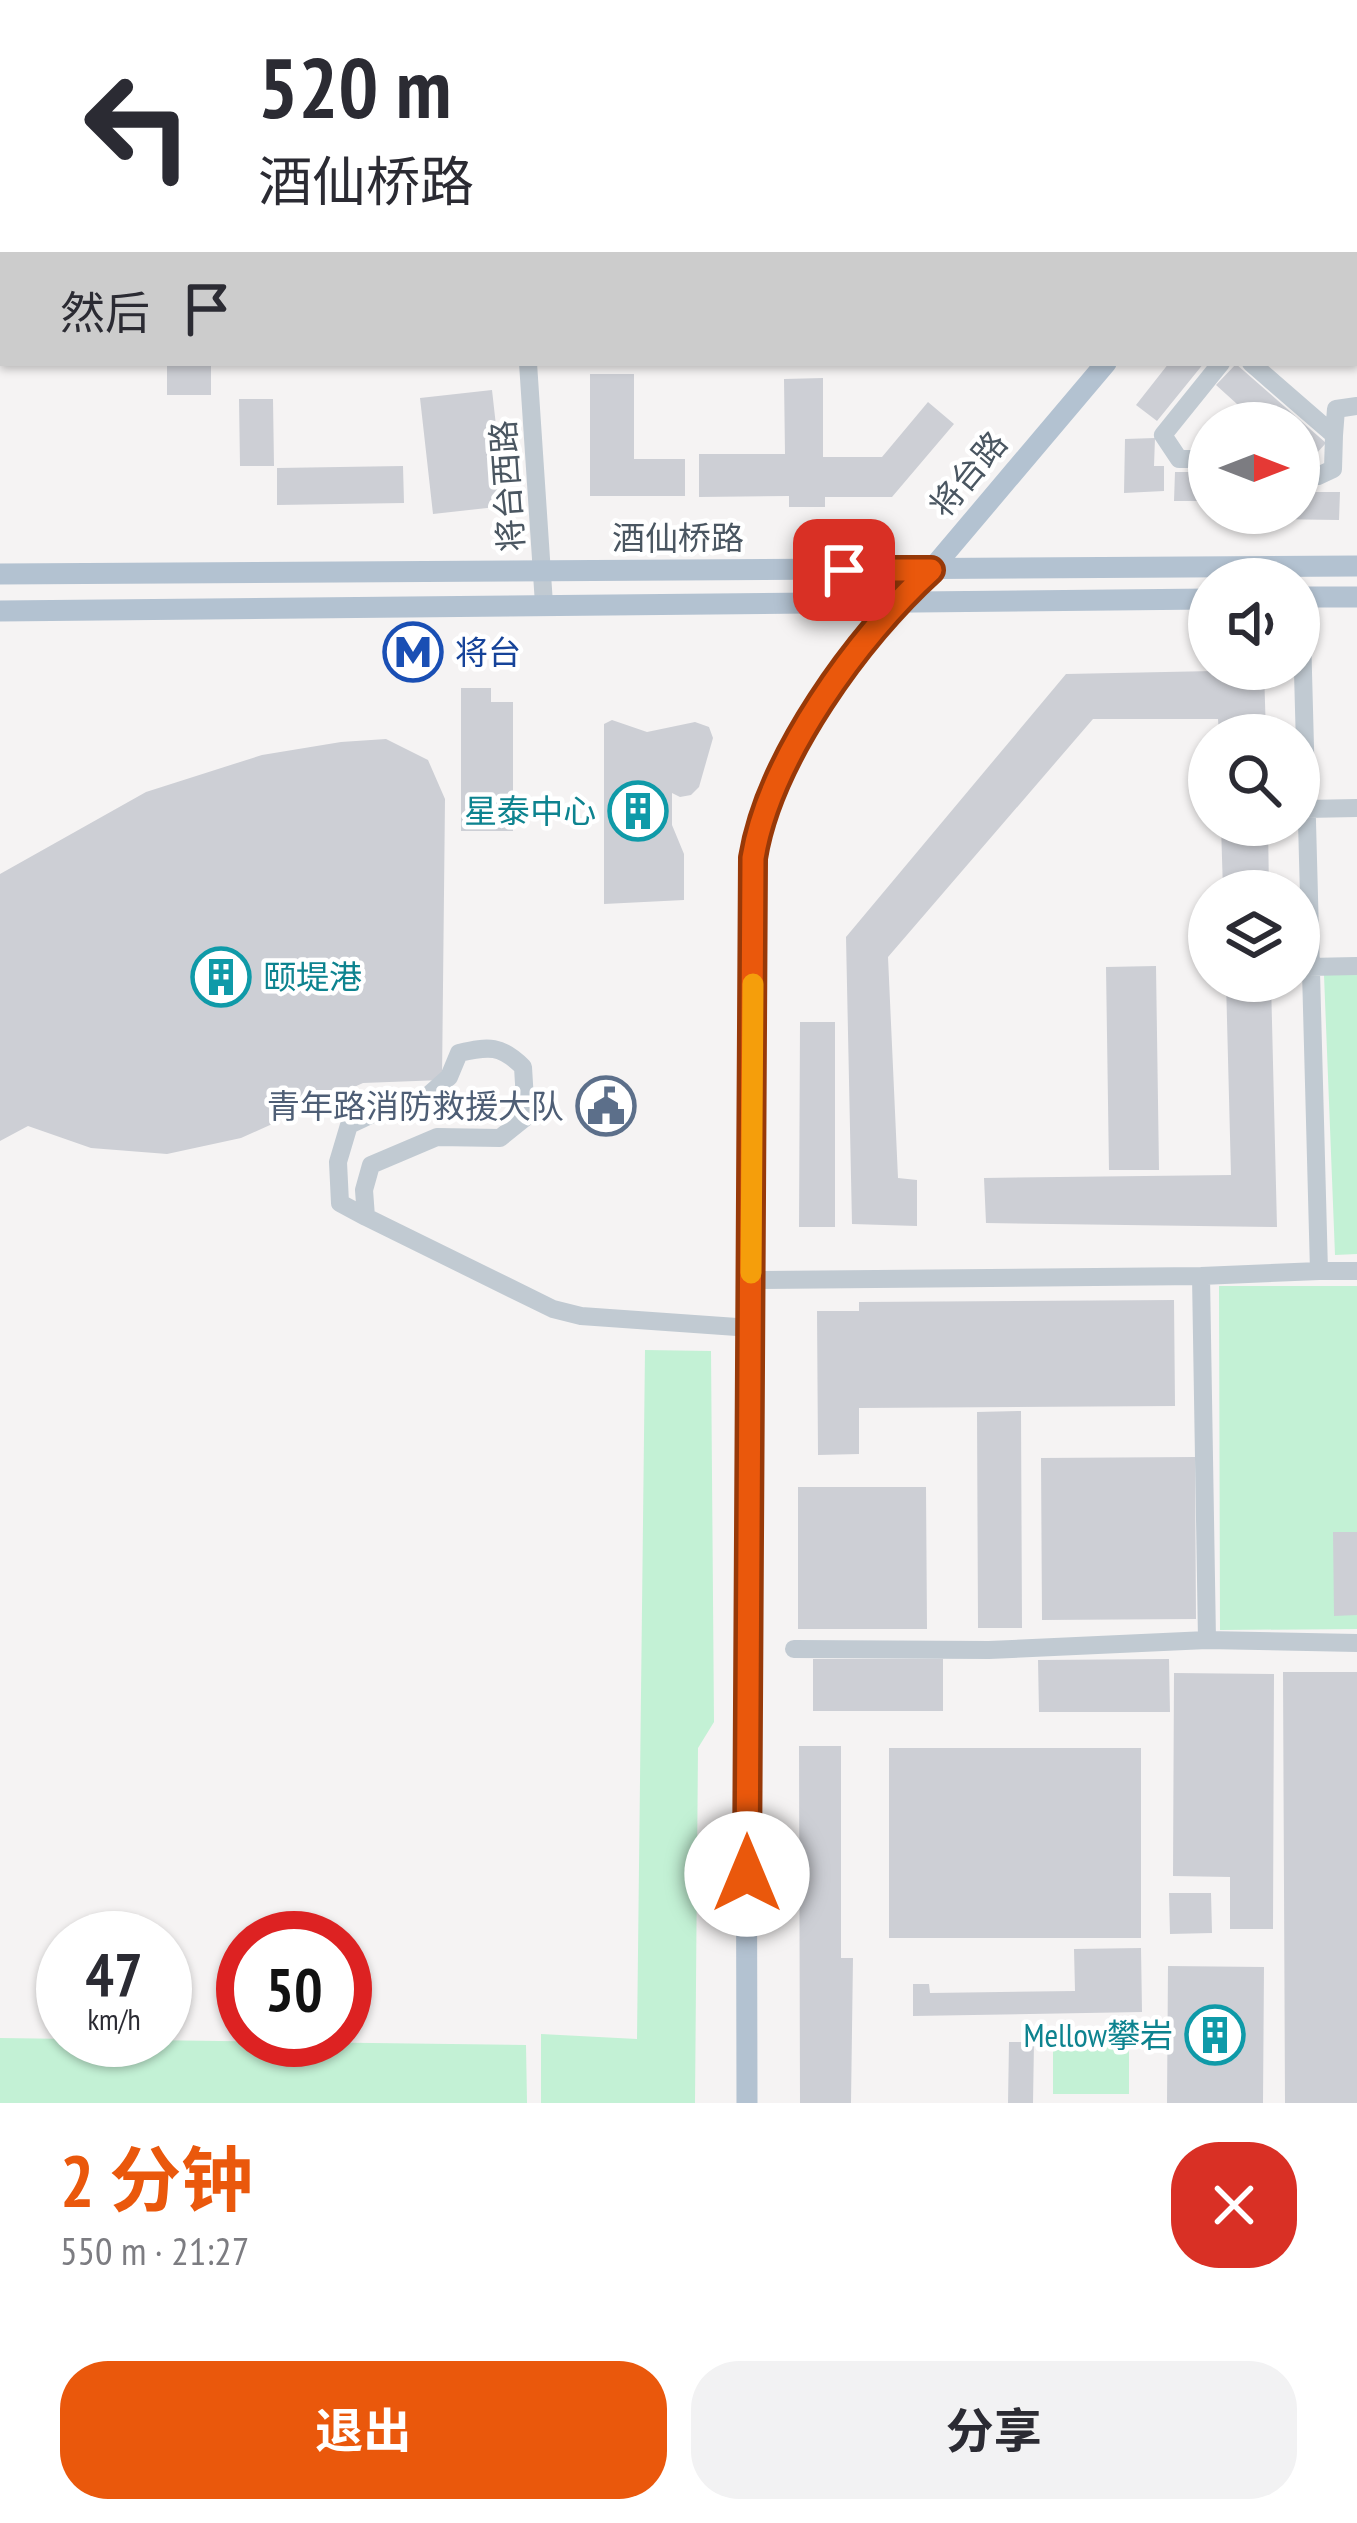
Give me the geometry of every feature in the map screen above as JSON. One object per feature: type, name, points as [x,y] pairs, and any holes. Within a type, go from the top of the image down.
[{"type":"main road","name":"将台路","points":[[747,2103],[746,1645],[753,873],[758,828],[804,728],[843,669],[897,600],[931,570],[1103,366]]},
{"type":"main road","name":"酒仙桥路","points":[[0,574],[1357,566]]},
{"type":"main road","points":[[1320,597],[1357,597]]},
{"type":"main road","name":"酒仙桥路","points":[[0,610],[1188,599]]},
{"type":"street","name":"将台西路","points":[[528,366],[544,604]]},
{"type":"street","points":[[1190,402],[1219,366]]},
{"type":"street","points":[[1254,366],[1334,435]]},
{"type":"street","points":[[1188,404],[1163,435],[1179,459],[1188,459]]},
{"type":"street","points":[[1320,475],[1333,470],[1336,409],[1357,406]]},
{"type":"street","points":[[1320,809],[1357,808]]},
{"type":"street","points":[[1320,967],[1357,966]]},
{"type":"street","points":[[1310,1002],[1319,1271]]},
{"type":"street","points":[[366,1216],[364,1190],[371,1165],[437,1137],[500,1138],[526,1117],[523,1067],[509,1053],[485,1047],[459,1053],[449,1077],[422,1101],[385,1108],[349,1125],[338,1162],[340,1203],[366,1216],[553,1309],[581,1316],[751,1328]]},
{"type":"street","points":[[751,1280],[1357,1271]]},
{"type":"street","points":[[1201,1276],[1207,1640]]},
{"type":"street","points":[[794,1649],[989,1650],[1207,1640],[1357,1643]]},
{"type":"green space","points":[[1357,974],[1357,1254],[1335,1255],[1324,975]]},
{"type":"green space","points":[[1219,1286],[1357,1286],[1357,1629],[1220,1630]]},
{"type":"green space","points":[[645,1350],[711,1351],[714,1722],[698,1748],[695,2103],[541,2103],[541,2034],[637,2039]]},
{"type":"green space","points":[[0,2038],[36,2038],[36,2067],[192,2067],[192,2041],[216,2041],[216,2067],[372,2067],[372,2043],[526,2045],[527,2103],[0,2103]]},
{"type":"green space","points":[[1129,2045],[1129,2094],[1053,2094],[1053,2046]]},
{"type":"building","points":[[167,366],[211,366],[211,395],[167,395]]},
{"type":"building","points":[[1167,366],[1202,366],[1157,421],[1136,405]]},
{"type":"building","points":[[1234,366],[1279,402],[1235,402],[1216,385]]},
{"type":"building","points":[[590,374],[634,374],[634,459],[685,459],[685,496],[590,496]]},
{"type":"building","points":[[823,378],[823,457],[882,457],[928,402],[954,424],[892,497],[825,497],[825,507],[789,507],[789,496],[699,497],[699,454],[785,454],[784,379]]},
{"type":"building","points":[[492,390],[505,506],[433,514],[420,398]]},
{"type":"building","points":[[239,399],[273,399],[274,466],[240,466]]},
{"type":"building","points":[[1155,438],[1154,466],[1164,466],[1164,491],[1124,493],[1125,439]]},
{"type":"building","points":[[403,466],[404,503],[277,505],[277,468]]},
{"type":"building","points":[[1175,472],[1188,472],[1188,501],[1174,501]]},
{"type":"building","points":[[1320,492],[1340,492],[1339,520],[1320,520]]},
{"type":"building","points":[[1188,672],[1188,690],[1265,690],[1265,714],[1093,719],[888,957],[898,1178],[917,1180],[917,1226],[852,1224],[846,937],[1066,674]]},
{"type":"building","points":[[461,688],[491,688],[491,702],[513,702],[513,831],[461,831]]},
{"type":"building","name":"星泰中心","points":[[612,720],[647,732],[695,722],[709,727],[713,738],[699,787],[691,795],[672,793],[672,825],[684,854],[684,900],[604,904],[604,724]]},
{"type":"building","name":"颐堤港","points":[[386,739],[428,760],[445,799],[442,1080],[363,1083],[241,1138],[167,1154],[91,1148],[28,1126],[0,1141],[0,874],[146,792],[262,755]]},
{"type":"building","points":[[1222,846],[1268,846],[1269,870],[1222,870]]},
{"type":"building","points":[[1156,966],[1159,1170],[1109,1170],[1106,967]]},
{"type":"building","points":[[1227,1002],[1272,1002],[1277,1227],[986,1223],[984,1178],[1231,1175]]},
{"type":"building","points":[[800,1022],[835,1022],[835,1227],[799,1227]]},
{"type":"building","points":[[1174,1300],[1175,1406],[859,1408],[859,1454],[818,1455],[817,1311],[859,1311],[859,1302]]},
{"type":"building","points":[[1021,1411],[1022,1628],[978,1628],[977,1412]]},
{"type":"building","points":[[1195,1457],[1196,1619],[1042,1620],[1041,1458]]},
{"type":"building","points":[[798,1487],[926,1487],[927,1629],[798,1629]]},
{"type":"building","points":[[1333,1532],[1357,1532],[1357,1615],[1334,1616]]},
{"type":"building","points":[[813,1659],[943,1659],[943,1711],[813,1711]]},
{"type":"building","points":[[1169,1659],[1170,1712],[1039,1712],[1038,1660]]},
{"type":"building","points":[[1283,1672],[1357,1672],[1357,2103],[1285,2103]]},
{"type":"building","points":[[1174,1673],[1274,1674],[1273,1929],[1230,1929],[1230,1877],[1173,1876]]},
{"type":"building","points":[[799,1746],[841,1746],[841,1958],[853,1958],[851,2103],[800,2103]]},
{"type":"building","points":[[889,1748],[1141,1748],[1141,1938],[889,1938]]},
{"type":"building","points":[[1169,1893],[1211,1893],[1212,1933],[1170,1934]]},
{"type":"building","points":[[1141,1948],[1142,2012],[913,2016],[913,1984],[929,1984],[930,1993],[1075,1991],[1074,1949]]},
{"type":"building","name":"Mellow攀岩","points":[[1168,1966],[1264,1967],[1263,2103],[1167,2103]]},
{"type":"building","points":[[1009,2042],[1034,2042],[1033,2103],[1008,2103]]},
{"type":"slow traffic","points":[[751,1273],[753,984]]},
{"type":"place","name":"将台","points":[[413,652]]},
{"type":"place","name":"星泰中心","points":[[638,811]]},
{"type":"place","name":"颐堤港","points":[[221,977]]},
{"type":"place","name":"青年路消防救援大队","points":[[606,1106]]},
{"type":"place","name":"Mellow攀岩","points":[[1215,2035]]},
{"type":"route","points":[[747,1874],[753,858],[758,828],[804,728],[897,600],[931,570],[844,570]]}]
